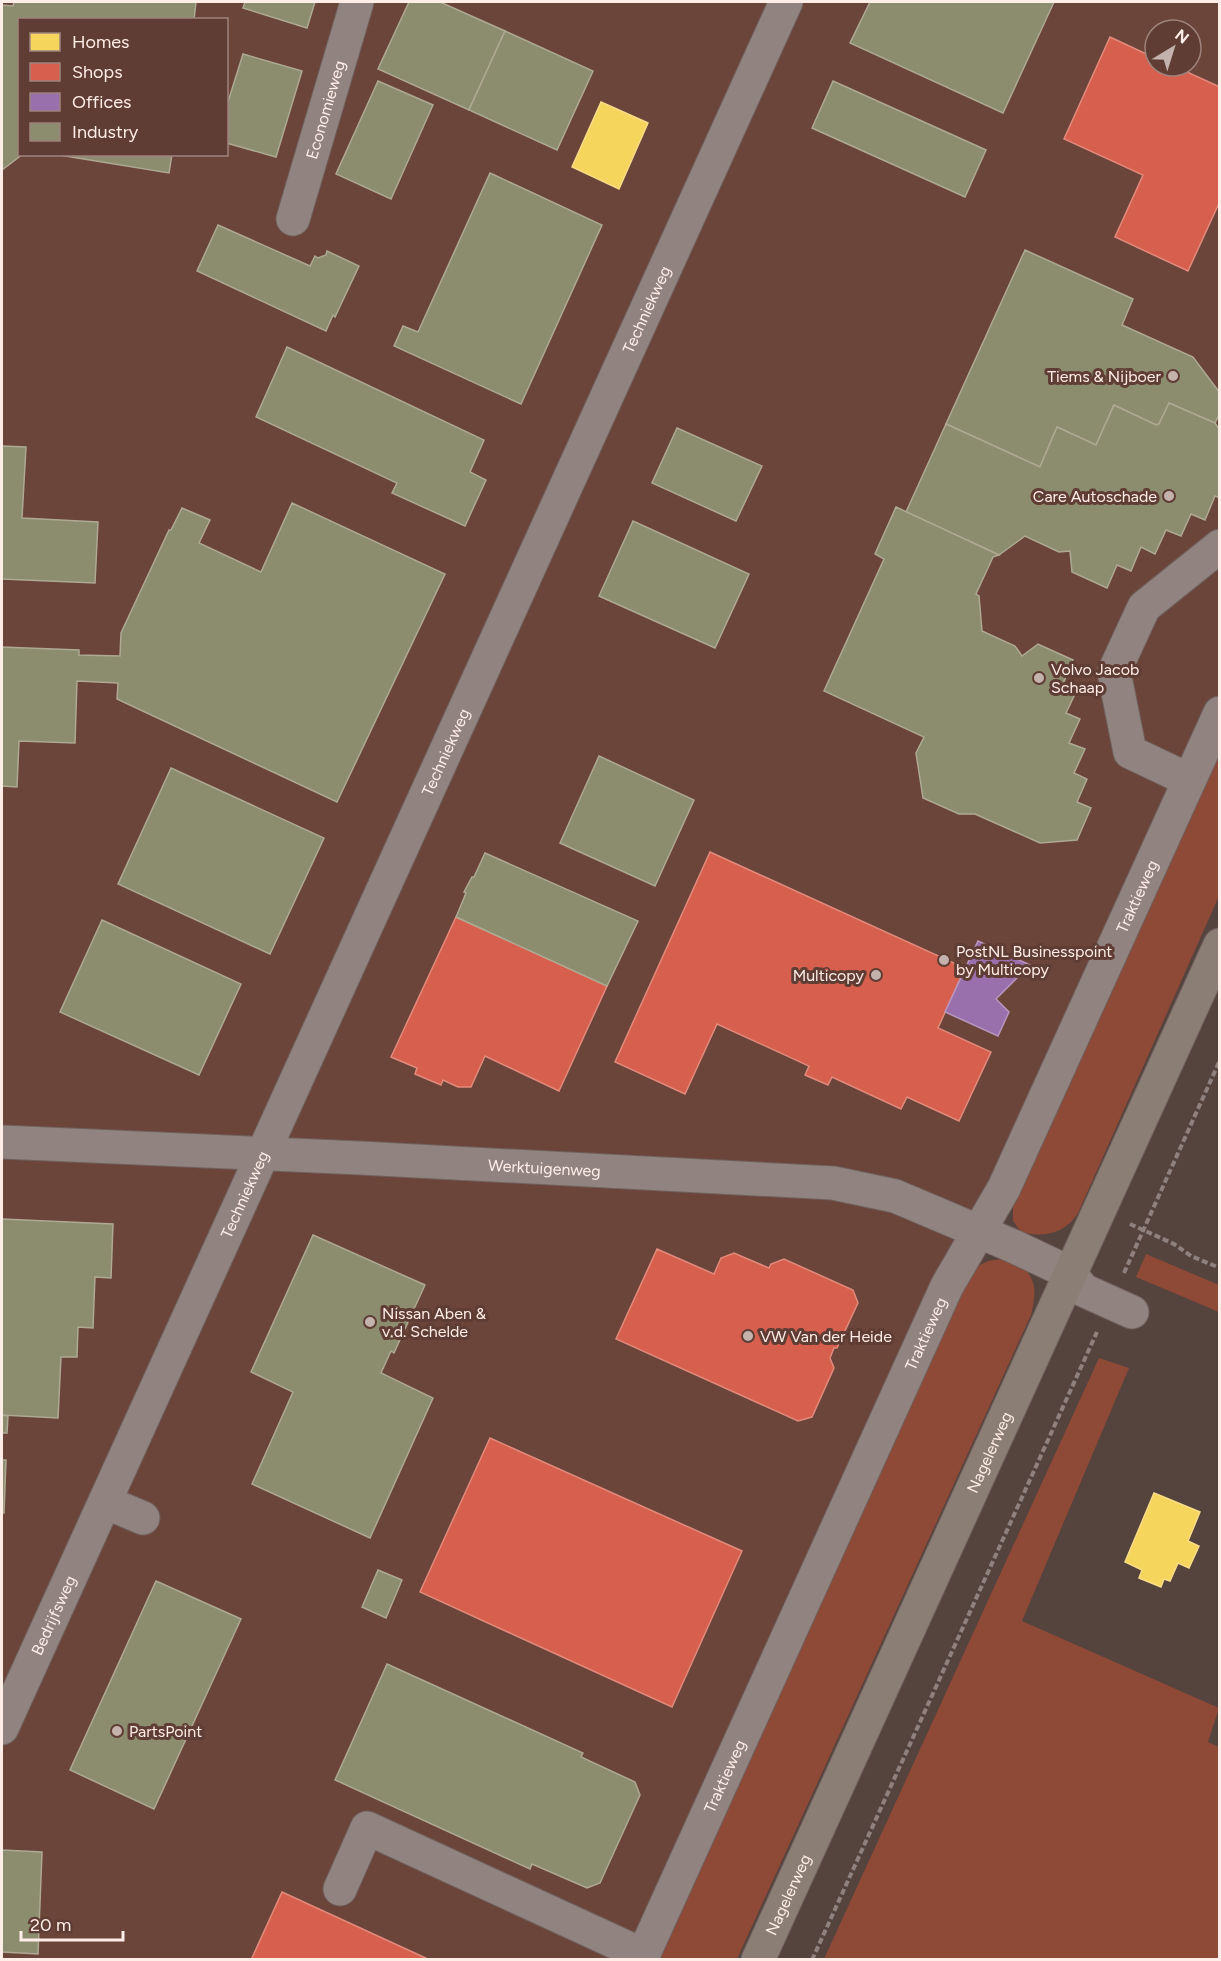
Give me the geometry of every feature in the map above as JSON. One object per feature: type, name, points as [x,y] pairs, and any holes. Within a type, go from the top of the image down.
[{"type":"main road","name":"Nagelerweg","points":[[759,1959],[1220,945]]},
{"type":"street","name":"Economieweg","points":[[292,219],[357,2]]},
{"type":"street","name":"Techniekweg","points":[[105,1502],[786,2]]},
{"type":"street","points":[[1189,780],[1130,752],[1113,672],[1144,607],[1220,546]]},
{"type":"street","name":"Traktieweg","points":[[642,1957],[715,1775],[947,1286],[1008,1181],[1220,713]]},
{"type":"street","name":"Werktuigenweg","points":[[2,1142],[833,1183],[895,1196],[979,1231],[1070,1274],[1083,1290],[1121,1307]]},
{"type":"street","points":[[105,1502],[143,1518]]},
{"type":"street","name":"Bedrijfsweg","points":[[2,1728],[105,1502]]},
{"type":"street","points":[[340,1889],[367,1828],[642,1957]]},
{"type":"path","points":[[812,1959],[1121,1307],[1143,1230],[1220,1060]]},
{"type":"path","points":[[1136,1227],[1174,1244],[1191,1256],[1220,1268]]},
{"type":"shaded area","points":[[2,2],[1219,2],[1219,772],[644,1959],[2,1960]]},
{"type":"shaded area","points":[[1219,750],[1219,896],[1078,1213],[1067,1226],[1053,1233],[1037,1235],[1021,1232],[1013,1221],[1013,1203]]},
{"type":"shaded area","points":[[1146,1254],[1219,1285],[1219,1312],[1136,1277]]},
{"type":"shaded area","points":[[1005,1259],[1023,1268],[1032,1280],[1034,1296],[1031,1315],[737,1959],[658,1960],[969,1274],[985,1262]]},
{"type":"shaded area","points":[[1099,1358],[1129,1368],[1022,1621],[1219,1708],[1208,1742],[1219,1747],[1219,1959],[824,1959]]},
{"type":"building: Homes","points":[[601,102],[648,123],[619,189],[572,167]]},
{"type":"building: Homes","points":[[1154,1493],[1200,1512],[1188,1541],[1199,1546],[1189,1568],[1178,1563],[1170,1581],[1164,1579],[1161,1587],[1139,1578],[1142,1570],[1125,1562]]},
{"type":"building: Shops","points":[[1110,37],[1143,52],[1143,78],[1200,78],[1220,87],[1220,201],[1188,271],[1115,237],[1143,175],[1064,139]]},
{"type":"building: Shops","points":[[710,852],[965,968],[938,1028],[991,1052],[959,1121],[907,1097],[901,1109],[832,1077],[828,1085],[805,1075],[809,1066],[717,1024],[685,1094],[615,1062]]},
{"type":"building: Shops","points":[[456,917],[607,986],[559,1091],[485,1056],[471,1087],[458,1087],[443,1080],[441,1085],[415,1074],[417,1068],[391,1057]]},
{"type":"building: Shops","points":[[657,1249],[714,1274],[721,1258],[734,1253],[769,1268],[771,1264],[784,1259],[853,1290],[858,1303],[837,1348],[834,1348],[830,1358],[834,1368],[812,1417],[798,1421],[616,1339]]},
{"type":"building: Shops","points":[[490,1438],[742,1551],[672,1707],[420,1592]]},
{"type":"building: Shops","points":[[282,1892],[430,1960],[251,1960]]},
{"type":"building: Offices","points":[[978,941],[1030,965],[996,999],[1009,1012],[998,1036],[945,1012]]},
{"type":"building: Industry","points":[[14,2],[196,2],[194,18],[18,18],[18,156],[20,156],[2,170],[2,5],[13,6]]},
{"type":"building: Industry","points":[[245,2],[315,2],[307,28],[243,8]]},
{"type":"building: Industry","points":[[409,2],[440,2],[505,31],[469,110],[378,69]]},
{"type":"building: Industry","points":[[870,2],[1054,2],[1003,113],[850,43]]},
{"type":"building: Industry","points":[[505,31],[593,71],[557,150],[469,110]]},
{"type":"building: Industry","points":[[243,54],[302,71],[276,157],[228,144],[228,102]]},
{"type":"building: Industry","points":[[378,81],[433,105],[391,199],[336,174]]},
{"type":"building: Industry","points":[[833,81],[986,150],[965,197],[812,128]]},
{"type":"building: Industry","points":[[65,156],[172,156],[169,173]]},
{"type":"building: Industry","points":[[490,173],[602,225],[521,404],[394,346],[403,326],[418,332]]},
{"type":"building: Industry","points":[[218,225],[310,266],[315,256],[318,258],[326,255],[327,251],[359,266],[326,331],[197,271]]},
{"type":"building: Industry","points":[[1025,250],[1133,299],[1122,325],[1193,357],[1220,393],[1220,413],[1215,423],[1169,403],[1159,424],[1156,425],[1114,405],[1096,445],[1057,427],[1040,467],[946,424]]},
{"type":"building: Industry","points":[[287,347],[484,440],[470,472],[486,480],[465,526],[392,493],[397,483],[256,417]]},
{"type":"building: Industry","points":[[1169,403],[1215,423],[1220,430],[1220,498],[1215,496],[1205,520],[1191,514],[1181,536],[1166,530],[1155,554],[1141,547],[1131,571],[1117,565],[1107,588],[1072,572],[1070,551],[1059,552],[1025,536],[999,555],[906,512],[946,424],[1040,467],[1057,427],[1096,445],[1114,405],[1156,425],[1159,424]]},
{"type":"building: Industry","points":[[677,428],[762,466],[736,521],[652,483]]},
{"type":"building: Industry","points":[[2,446],[26,447],[22,518],[98,522],[95,583],[2,579]]},
{"type":"building: Industry","points":[[292,503],[445,574],[337,802],[117,699],[118,683],[77,681],[75,743],[19,741],[17,787],[2,786],[2,647],[79,650],[79,655],[120,656],[121,633],[169,530],[182,508],[210,520],[199,543],[261,572]]},
{"type":"building: Industry","points":[[896,507],[999,555],[993,557],[976,594],[979,596],[982,631],[1015,646],[1022,656],[1038,644],[1073,660],[1063,684],[1077,690],[1066,713],[1080,719],[1069,743],[1085,749],[1074,773],[1087,779],[1077,802],[1091,808],[1077,840],[1040,843],[975,814],[959,814],[923,798],[916,753],[924,737],[824,691],[884,559],[875,554]]},
{"type":"building: Industry","points":[[633,521],[749,574],[715,648],[599,596]]},
{"type":"building: Industry","points":[[599,756],[694,800],[655,886],[560,843]]},
{"type":"building: Industry","points":[[171,768],[324,838],[270,954],[118,884]]},
{"type":"building: Industry","points":[[485,853],[638,921],[607,986],[456,917],[466,893],[464,892]]},
{"type":"building: Industry","points":[[102,920],[241,984],[199,1075],[60,1012]]},
{"type":"building: Industry","points":[[2,1219],[113,1224],[111,1278],[95,1277],[93,1328],[78,1327],[77,1357],[61,1357],[58,1418],[2,1415]]},
{"type":"building: Industry","points":[[313,1235],[425,1285],[394,1353],[391,1351],[381,1373],[433,1398],[370,1538],[252,1484],[293,1392],[251,1372]]},
{"type":"building: Industry","points":[[2,1415],[8,1416],[7,1433],[2,1433]]},
{"type":"building: Industry","points":[[2,1460],[6,1460],[4,1513],[2,1513]]},
{"type":"building: Industry","points":[[378,1570],[402,1580],[386,1618],[362,1607]]},
{"type":"building: Industry","points":[[156,1581],[241,1619],[154,1809],[70,1770]]},
{"type":"building: Industry","points":[[387,1664],[583,1753],[581,1757],[635,1782],[640,1795],[600,1883],[587,1888],[532,1864],[530,1869],[335,1780]]},
{"type":"building: Industry","points":[[2,1850],[42,1852],[38,1954],[2,1952]]},
{"type":"place","name":"Tiems & Nijboer","points":[[1173,376]]},
{"type":"place","name":"Care Autoschade","points":[[1169,496]]},
{"type":"place","name":"Volvo Jacob Schaap","points":[[1039,678]]},
{"type":"place","name":"PostNL Businesspoint by Multicopy","points":[[944,960]]},
{"type":"place","name":"Multicopy","points":[[876,975]]},
{"type":"place","name":"Nissan Aben & v.d. Schelde","points":[[370,1322]]},
{"type":"place","name":"VW Van der Heide","points":[[748,1336]]},
{"type":"place","name":"PartsPoint","points":[[117,1731]]}]
